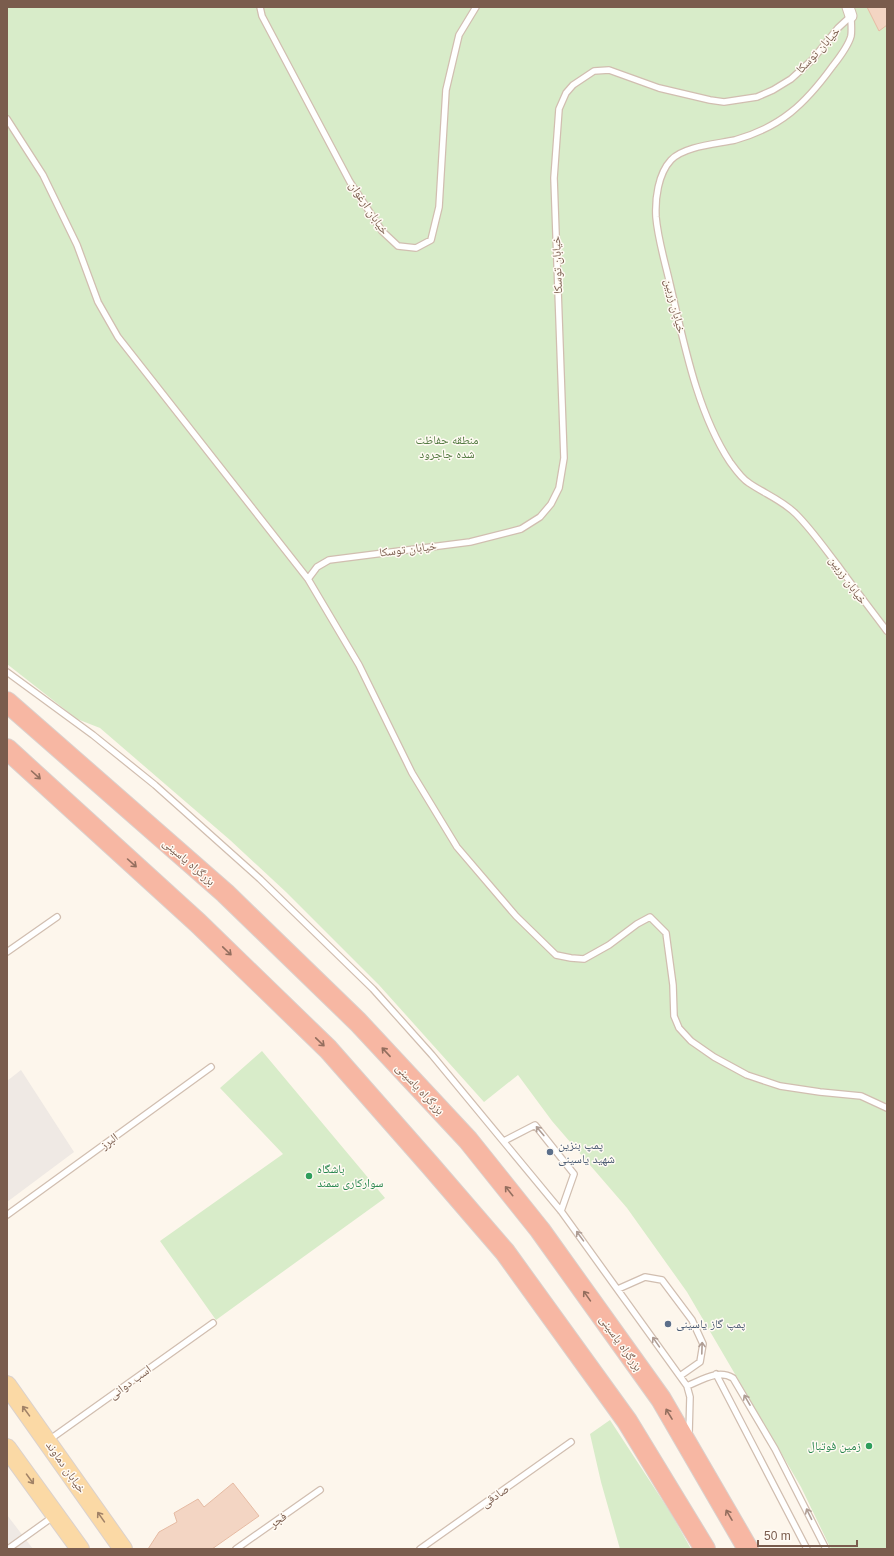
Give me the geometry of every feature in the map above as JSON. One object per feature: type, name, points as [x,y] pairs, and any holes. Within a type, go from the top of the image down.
[{"type":"highway","name":"بزرگراه یاسینی","points":[[7,702],[225,893],[358,1022],[468,1140],[540,1230],[660,1399],[748,1549]]},
{"type":"highway","points":[[7,749],[198,923],[328,1049],[430,1165],[505,1252],[627,1420],[705,1549]]},
{"type":"main road","name":"خیابان دماوند","points":[[7,1385],[123,1549]]},
{"type":"main road","points":[[7,1448],[80,1549]]},
{"type":"lane","name":"خیابان ارغوان","points":[[260,7],[262,16],[350,182],[382,231],[398,246],[416,248],[431,240],[439,207],[446,90],[459,35],[476,7]]},
{"type":"lane","name":"خیابان توسکا","points":[[308,580],[317,567],[329,560],[470,542],[521,530],[540,517],[556,494],[559,488],[564,458],[554,178],[559,109],[566,93],[573,85],[594,71],[609,70],[659,88],[710,100],[724,102],[757,97],[774,90],[791,79],[812,60],[850,11]]},
{"type":"lane","name":"خیابان زربین","points":[[850,11],[851,36],[842,53],[818,87],[801,105],[780,121],[762,130],[737,139],[684,152],[673,158],[666,166],[660,183],[656,201],[656,217],[660,241],[678,317],[698,390],[718,440],[731,464],[748,483],[780,500],[795,512],[814,534],[887,631]]},
{"type":"lane","points":[[7,119],[43,175],[77,245],[98,302],[118,337],[308,580],[359,665],[412,773],[457,847],[516,916],[556,955],[584,959],[609,945],[636,924],[650,917],[666,933],[673,985],[674,1016],[679,1028],[691,1041],[714,1057],[747,1075],[780,1086],[861,1096],[887,1108]]},
{"type":"lane","points":[[7,672],[93,734],[150,781],[260,879],[373,989],[432,1055],[561,1211],[687,1386],[690,1397],[689,1447]]},
{"type":"lane","points":[[7,952],[57,917]]},
{"type":"lane","name":"البرز","points":[[7,1215],[211,1068]]},
{"type":"lane","points":[[504,1141],[535,1125],[556,1150],[574,1174],[561,1211]]},
{"type":"lane","points":[[618,1289],[645,1277],[662,1280],[692,1320],[703,1344],[700,1362],[680,1376]]},
{"type":"lane","name":"اسب دوانی","points":[[48,1441],[213,1323]]},
{"type":"lane","points":[[687,1386],[716,1374],[726,1374],[733,1378],[778,1455],[826,1549]]},
{"type":"lane","points":[[716,1374],[806,1549]]},
{"type":"lane","name":"صادقی","points":[[420,1549],[571,1442]]},
{"type":"lane","name":"فجر","points":[[236,1549],[320,1490]]},
{"type":"lane","points":[[8,1549],[56,1515]]},
{"type":"shaded area","points":[[21,1070],[74,1152],[7,1202],[7,1081]]},
{"type":"shaded area","points":[[7,1515],[33,1549],[7,1549]]},
{"type":"green space","name":"منطقه حفاظت شده جاجرود","points":[[7,7],[887,7],[887,1549],[831,1549],[801,1487],[687,1292],[627,1208],[552,1121],[518,1075],[484,1102],[379,985],[286,892],[230,840],[100,728],[77,719],[7,664]]},
{"type":"green space","name":"باشگاه سوارکاری سمند","points":[[262,1051],[385,1198],[216,1320],[160,1241],[283,1154],[220,1088]]},
{"type":"green space","points":[[610,1420],[672,1515],[691,1549],[620,1549],[601,1482],[590,1434]]},
{"type":"building","points":[[867,7],[887,7],[887,25],[879,31]]},
{"type":"building","points":[[233,1483],[259,1516],[212,1549],[148,1549],[159,1532],[177,1522],[174,1513],[198,1499],[204,1507]]},
{"type":"place","name":"پمپ بنزین شهید یاسینی","points":[[550,1152]]},
{"type":"place","name":"باشگاه سوارکاری سمند","points":[[309,1176]]},
{"type":"place","name":"پمپ گاز یاسینی","points":[[668,1324]]},
{"type":"place","name":"زمین فوتبال","points":[[869,1446]]}]
